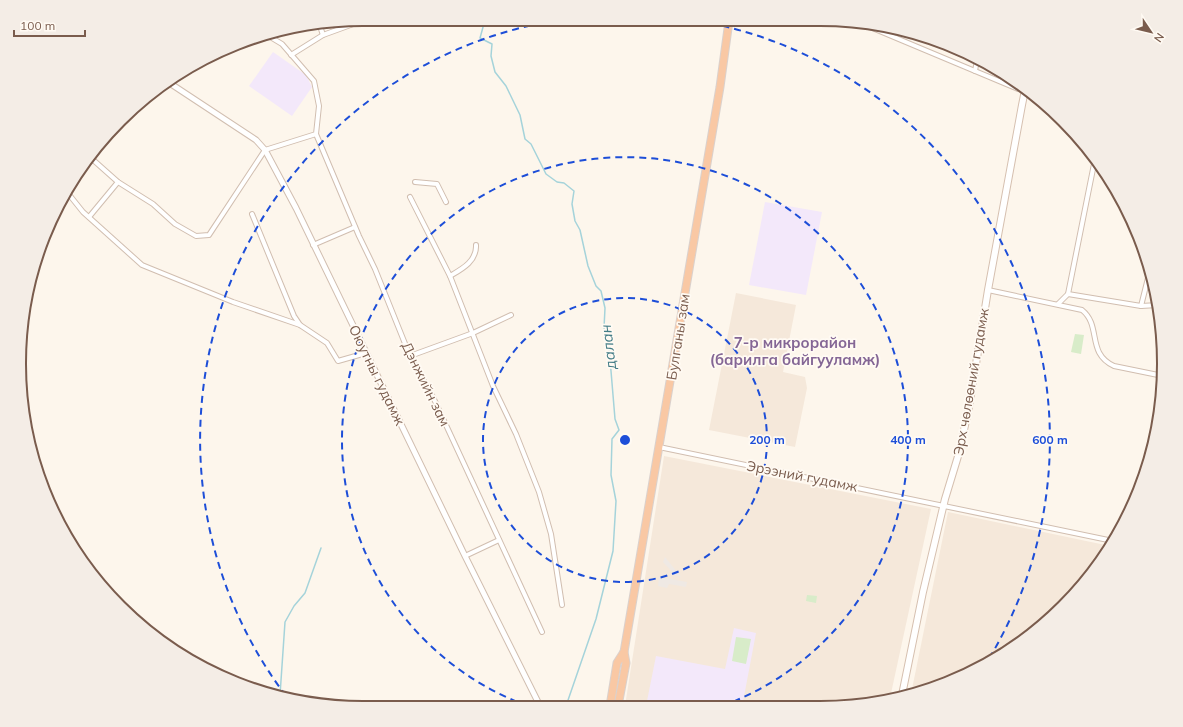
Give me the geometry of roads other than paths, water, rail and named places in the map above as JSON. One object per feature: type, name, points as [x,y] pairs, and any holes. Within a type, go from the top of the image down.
[{"type":"highway","name":"Булганы зам","points":[[619,701],[626,663],[624,652],[725,58],[728,26]]},
{"type":"highway","name":"Булганы зам","points":[[611,701],[617,663],[624,652]]},
{"type":"main road","name":"Эрх чөлөөний гудамж","points":[[903,690],[944,505],[960,452],[969,407],[988,290],[1026,97]]},
{"type":"street","points":[[291,55],[323,35],[346,27]]},
{"type":"street","points":[[321,29],[323,35]]},
{"type":"street","points":[[880,31],[1006,82]]},
{"type":"street","points":[[94,161],[118,182],[153,204],[175,224],[196,236],[209,235],[266,150],[316,134],[319,106],[314,81],[282,44],[273,39]]},
{"type":"street","points":[[975,71],[976,64]]},
{"type":"street","name":"Оюутны гудамж","points":[[173,85],[256,140],[266,150],[538,701]]},
{"type":"street","name":"Дэнжийн зам","points":[[316,134],[355,227],[375,269],[410,356],[433,397],[542,632]]},
{"type":"street","points":[[1058,304],[1068,294],[1093,167]]},
{"type":"street","points":[[89,218],[118,182]]},
{"type":"street","points":[[415,182],[437,184],[446,202]]},
{"type":"street","points":[[70,196],[89,218],[142,266],[233,302],[300,325],[327,343],[338,361],[366,353]]},
{"type":"street","points":[[410,197],[450,276],[493,386],[516,434],[539,492],[551,534],[562,605]]},
{"type":"street","points":[[252,214],[294,316],[300,325]]},
{"type":"street","points":[[313,245],[355,227]]},
{"type":"street","points":[[450,276],[467,266],[472,259],[476,245]]},
{"type":"street","points":[[1141,306],[1147,283]]},
{"type":"street","points":[[988,290],[1076,308],[1088,314],[1099,355],[1106,362],[1120,367],[1157,375]]},
{"type":"street","points":[[1068,294],[1141,306],[1152,305]]},
{"type":"street","points":[[410,356],[473,332],[511,315]]},
{"type":"street","name":"Эрээний гудамж","points":[[659,448],[944,505],[1107,540]]},
{"type":"street","points":[[465,556],[499,540]]},
{"type":"waterway","name":"далан","points":[[483,26],[480,38],[492,44],[491,56],[495,72],[506,86],[520,115],[525,139],[531,144],[546,174],[557,182],[564,183],[574,191],[572,204],[575,221],[580,230],[588,266],[596,286],[601,291],[605,308],[604,328],[609,347],[615,419],[619,430],[612,439],[611,475],[616,501],[613,551],[596,619],[568,701]]},
{"type":"waterway","points":[[280,690],[285,622],[294,606],[305,593],[321,548]]},
{"type":"district","name":"7-р микрорайон (барилга байгууламж)","points":[[795,350]]}]
